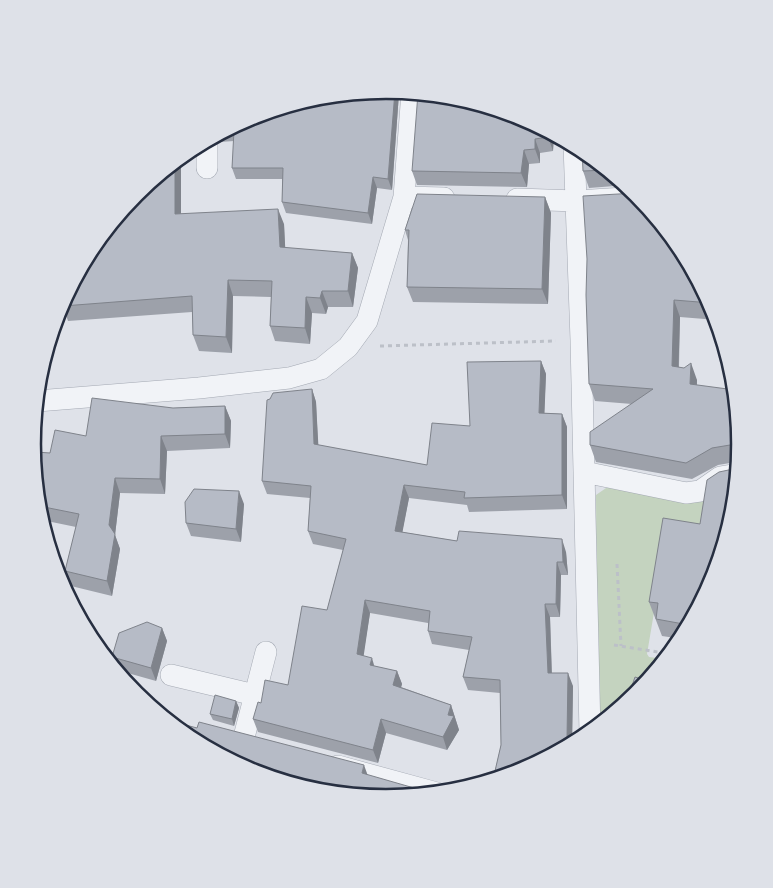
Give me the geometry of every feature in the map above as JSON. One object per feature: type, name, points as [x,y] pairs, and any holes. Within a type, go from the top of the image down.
[{"type":"street","points":[[44,400],[199,388],[289,378],[321,369],[348,347],[367,322],[404,197],[411,99]]},
{"type":"street","points":[[207,149],[207,168]]},
{"type":"street","points":[[575,155],[582,340],[590,723]]},
{"type":"street","points":[[404,197],[462,198]]},
{"type":"street","points":[[500,199],[577,200],[628,198]]},
{"type":"street","points":[[584,472],[686,493],[700,491],[720,477],[730,475]]},
{"type":"street","points":[[244,741],[266,652]]},
{"type":"street","points":[[171,675],[255,695]]},
{"type":"street","points":[[320,761],[419,788]]},
{"type":"path","points":[[348,347],[582,340]]},
{"type":"path","points":[[617,564],[621,646]]},
{"type":"path","points":[[69,579],[70,571]]},
{"type":"path","points":[[588,641],[661,653]]},
{"type":"green space","points":[[609,486],[705,499],[705,535],[667,535],[647,654],[649,657],[657,658],[631,688],[600,716],[597,651],[596,495]]},
{"type":"building","points":[[364,99],[394,99],[388,179],[373,177],[368,213],[282,202],[283,168],[232,168],[234,134],[254,125],[319,105]]},
{"type":"building","points":[[417,100],[454,105],[497,117],[545,137],[535,139],[535,149],[524,150],[521,173],[412,171]]},
{"type":"building","points":[[583,160],[597,170],[583,171]]},
{"type":"building","points":[[175,171],[175,214],[278,209],[280,247],[352,253],[348,291],[322,291],[320,298],[306,297],[305,328],[270,326],[272,281],[228,280],[226,337],[193,335],[192,296],[71,305],[99,252],[127,216]]},
{"type":"building","points":[[417,194],[545,197],[542,289],[407,287],[409,230],[405,230]]},
{"type":"building","points":[[624,194],[646,216],[674,252],[701,302],[674,300],[672,366],[684,368],[691,363],[690,384],[727,389],[732,445],[712,448],[686,463],[590,445],[590,432],[653,389],[589,384],[586,295],[587,259],[583,196]]},
{"type":"building","points":[[541,361],[539,413],[562,414],[562,495],[464,498],[465,492],[404,485],[395,531],[457,541],[459,531],[562,539],[563,562],[557,562],[556,604],[545,604],[548,673],[568,673],[567,738],[539,754],[495,771],[501,745],[500,680],[463,677],[472,637],[428,631],[430,611],[365,600],[357,654],[372,658],[370,665],[397,671],[393,685],[451,705],[448,715],[454,716],[443,737],[381,719],[373,750],[253,719],[258,702],[261,703],[265,680],[288,685],[302,606],[327,610],[346,539],[308,531],[311,486],[262,481],[267,400],[270,399],[273,393],[312,389],[314,444],[427,465],[432,423],[470,426],[467,362]]},
{"type":"building","points":[[92,398],[173,408],[225,406],[225,434],[161,436],[160,479],[115,478],[109,525],[115,534],[107,581],[66,571],[79,514],[47,508],[44,489],[41,452],[50,453],[55,430],[86,436]]},
{"type":"building","points":[[731,470],[725,511],[713,555],[696,597],[681,624],[656,619],[658,603],[649,602],[663,518],[700,524],[707,480],[719,472]]},
{"type":"building","points":[[194,489],[239,491],[236,529],[186,523],[185,502]]},
{"type":"building","points":[[147,622],[162,628],[151,668],[116,658],[113,654],[119,633]]},
{"type":"building","points":[[635,677],[640,679],[631,688]]},
{"type":"building","points":[[215,695],[236,701],[232,719],[210,714]]},
{"type":"building","points":[[199,722],[364,765],[362,773],[415,788],[364,789],[319,783],[297,777],[254,763],[234,754],[187,725],[197,728]]}]
